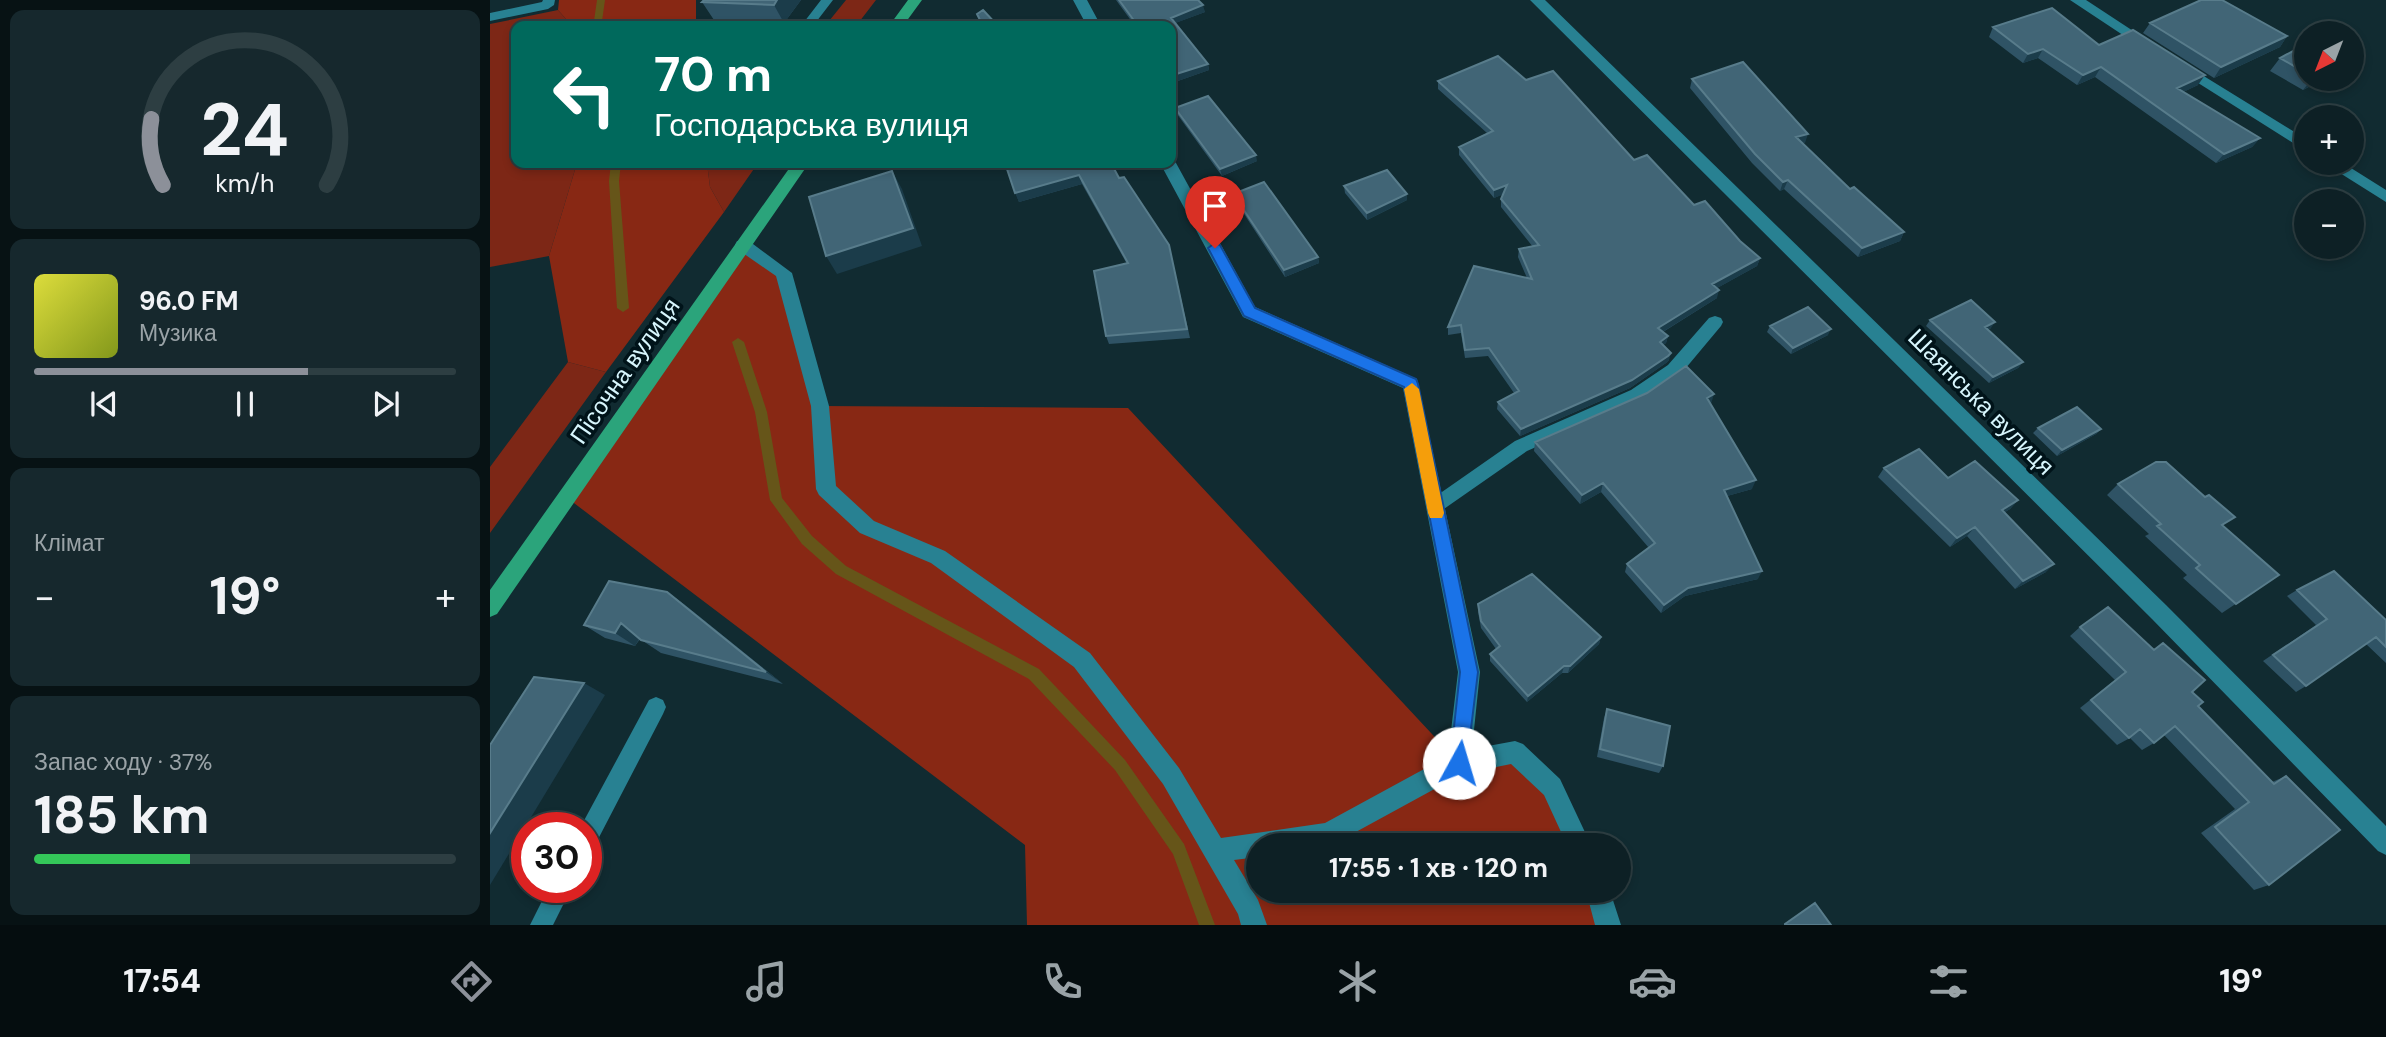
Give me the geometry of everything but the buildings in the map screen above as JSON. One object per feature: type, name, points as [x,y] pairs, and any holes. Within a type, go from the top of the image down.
[{"type":"main road","points":[[900,21],[915,0]]},
{"type":"main road","name":"Пісочна вулиця","points":[[490,607],[797,168]]},
{"type":"street","points":[[1080,0],[1091,21]]},
{"type":"street","name":"Шаянська вулиця","points":[[1537,0],[2149,602],[2386,843]]},
{"type":"street","points":[[2077,0],[2294,138]]},
{"type":"street","points":[[1171,168],[1250,312],[1411,384],[1469,672],[1459,763]]},
{"type":"street","points":[[2351,175],[2386,197]]},
{"type":"street","points":[[743,245],[784,272],[820,406],[827,489],[867,527],[938,557],[1082,660],[1171,776],[1250,909],[1254,925]]},
{"type":"street","points":[[1215,851],[1328,835],[1459,763],[1515,752],[1552,787],[1574,833]]},
{"type":"street","points":[[1602,903],[1608,925]]},
{"type":"lane","points":[[490,17],[548,5],[549,0]]},
{"type":"lane","points":[[811,21],[827,0]]},
{"type":"lane","points":[[1435,506],[1521,446],[1637,395],[1674,370],[1715,322]]},
{"type":"lane","points":[[600,812],[656,707]]},
{"type":"lane","points":[[541,925],[553,903]]},
{"type":"shaded area","points":[[559,0],[696,0],[696,21],[568,21],[558,10]]},
{"type":"shaded area","points":[[846,0],[876,0],[860,21],[829,21]]},
{"type":"shaded area","points":[[558,10],[568,21],[511,21],[511,168],[575,168],[549,256],[490,267],[490,24]]},
{"type":"shaded area","points":[[575,168],[708,168],[710,187],[724,212],[606,372],[568,362],[549,256]]},
{"type":"shaded area","points":[[708,168],[755,168],[724,212],[710,187]]},
{"type":"shaded area","points":[[743,245],[784,273],[820,406],[1128,408],[1459,763],[1515,752],[1552,787],[1573,833],[1246,833],[1246,903],[1602,903],[1608,925],[1027,925],[1025,845],[566,497]]},
{"type":"shaded area","points":[[568,362],[606,372],[490,533],[490,467]]},
{"type":"waterway","points":[[598,21],[601,0]]},
{"type":"waterway","points":[[615,168],[614,181],[623,308]]},
{"type":"waterway","points":[[738,342],[761,412],[776,500],[807,540],[841,570],[1034,674],[1120,765],[1179,849],[1207,925]]},
{"type":"slow traffic","points":[[1412,389],[1436,513]]},
{"type":"route","points":[[1215,248],[1250,312],[1411,384],[1469,672],[1459,763]]}]
